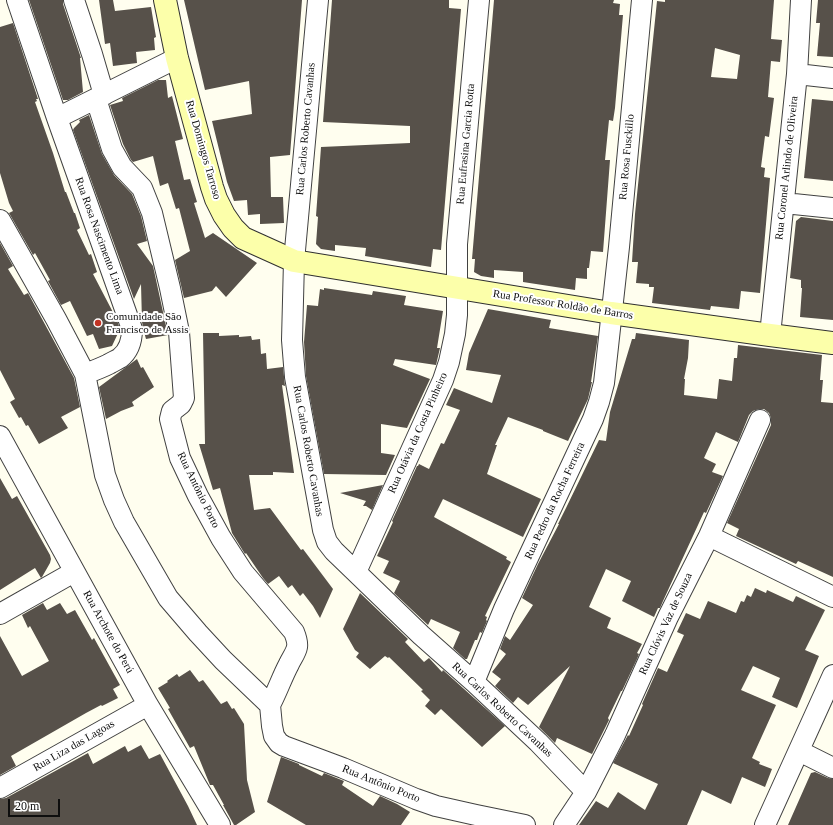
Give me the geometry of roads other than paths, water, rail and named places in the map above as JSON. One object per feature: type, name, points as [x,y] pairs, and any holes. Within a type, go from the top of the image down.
[{"type":"street","name":"Rua Rosa Nascimento Lima","points":[[17,0],[132,329],[132,338],[129,347],[120,358],[85,374]]},
{"type":"street","name":"Rua Antônio Porto","points":[[74,0],[92,54],[112,149],[122,167],[142,188],[152,213],[157,231],[179,332],[184,398],[181,404],[172,411],[170,419],[180,458],[198,496],[221,538],[248,578],[294,632],[297,640],[297,650],[288,665],[270,705],[274,736],[279,743],[284,746],[343,768],[416,799],[436,806],[525,825]]},
{"type":"street","name":"Rua Domingos Tarroso","points":[[165,0],[177,58],[216,199],[224,215],[233,228],[243,238],[294,261]]},
{"type":"street","name":"Rua Carlos Roberto Cavanhas","points":[[318,0],[294,261],[292,340],[295,377],[321,521],[327,542],[334,551],[421,635],[538,742],[586,792]]},
{"type":"street","name":"Rua Eufrasina Garcia Rotta","points":[[458,287],[457,244],[479,0]]},
{"type":"street","name":"Rua Rosa Fusckillo","points":[[611,313],[619,247],[642,0]]},
{"type":"street","name":"Rua Coronel Arlindo de Oliveira","points":[[770,335],[797,74],[801,0]]},
{"type":"street","points":[[57,118],[177,58]]},
{"type":"street","points":[[797,74],[833,78]]},
{"type":"street","points":[[784,203],[833,208]]},
{"type":"street","points":[[0,220],[85,374],[105,475],[124,522],[168,598],[223,660],[270,705]]},
{"type":"street","name":"Rua Professor Roldão de Barros","points":[[294,261],[611,313],[833,343]]},
{"type":"street","name":"Rua Otávia da Costa Pinheiro","points":[[356,572],[443,380],[449,362],[455,334],[458,287]]},
{"type":"street","name":"Rua Pedro da Rocha Ferreira","points":[[474,682],[504,609],[593,419],[604,383],[611,313]]},
{"type":"street","name":"Rua Clóvis Vaz de Souza","points":[[564,825],[586,792],[615,735],[668,617],[709,536],[760,420]]},
{"type":"street","name":"Rua Archote do Perú","points":[[0,438],[148,705],[220,825]]},
{"type":"street","points":[[709,536],[833,597]]},
{"type":"street","points":[[0,614],[74,572]]},
{"type":"street","points":[[765,825],[833,674]]},
{"type":"street","name":"Rua Liza das Lagoas","points":[[0,788],[148,705]]},
{"type":"street","points":[[799,750],[833,768]]},
{"type":"place","name":"Comunidade São Francisco de Assis","points":[[98,323]]}]
